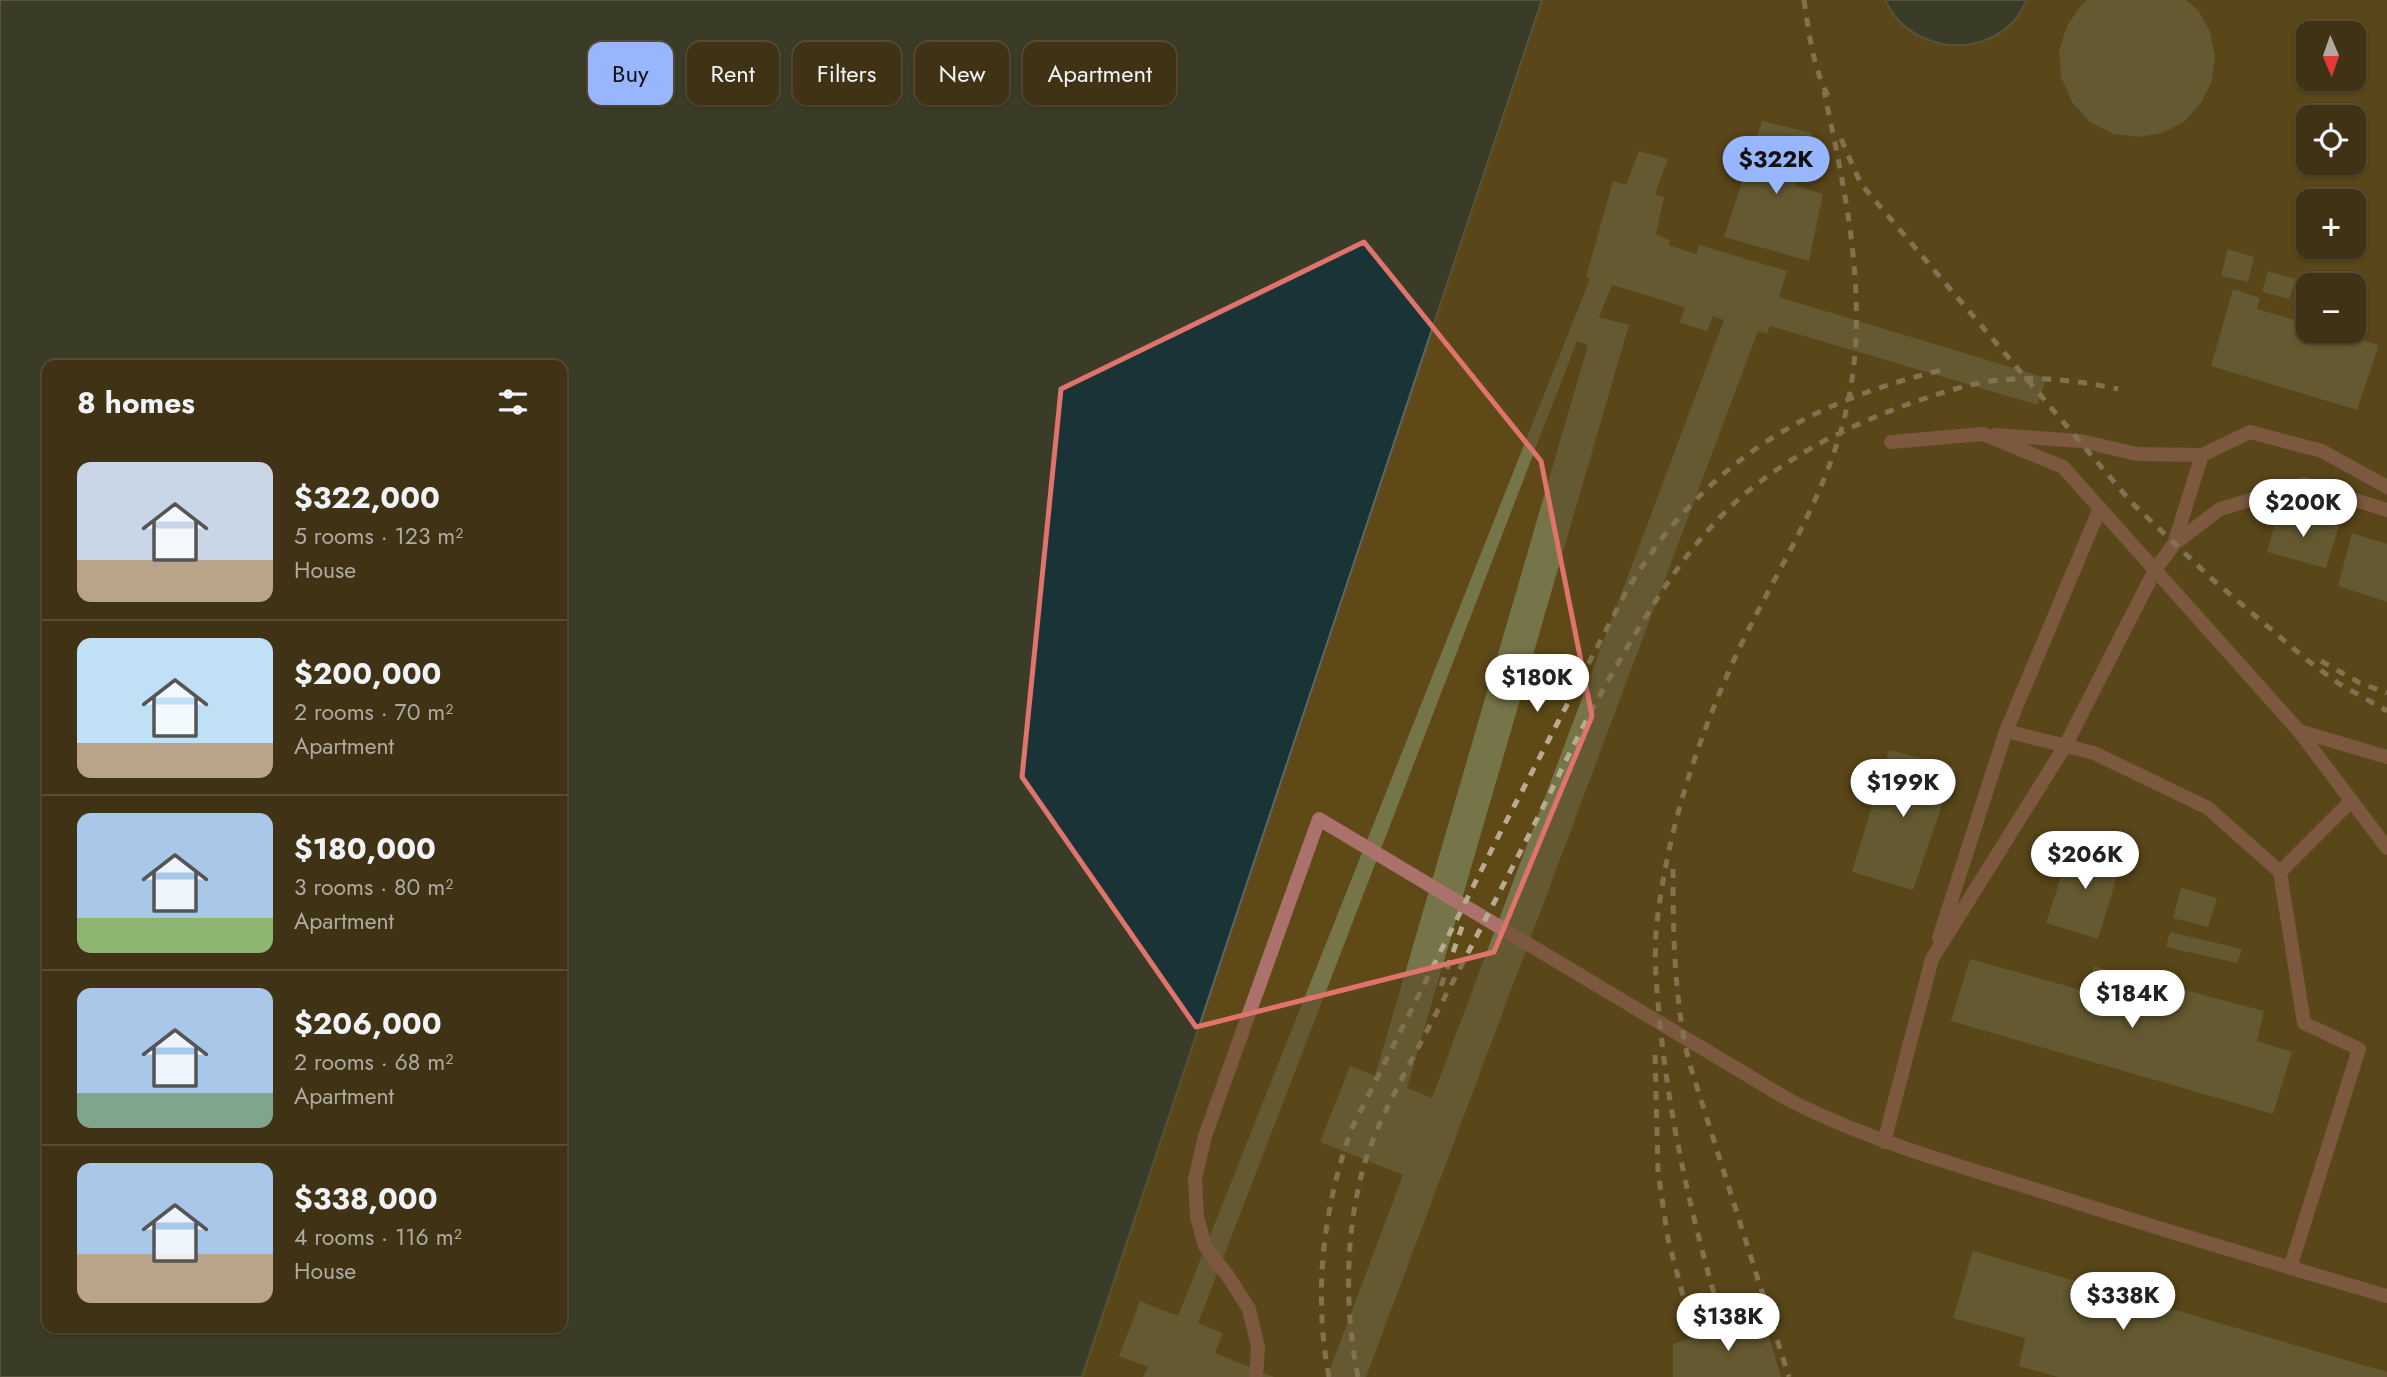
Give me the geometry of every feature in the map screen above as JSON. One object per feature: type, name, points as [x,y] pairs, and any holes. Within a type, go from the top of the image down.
[{"type":"lane","points":[[1891,442],[1983,434],[2081,441],[2137,454],[2202,455],[2250,432],[2322,451],[2387,487]]},
{"type":"lane","points":[[1983,434],[2063,467],[2298,731],[2387,848]]},
{"type":"lane","points":[[2174,544],[2202,455]]},
{"type":"lane","points":[[1932,959],[2065,746],[2155,570],[2174,544],[2220,509],[2304,484],[2387,510]]},
{"type":"lane","points":[[1884,1142],[1932,959],[2006,731],[2100,508]]},
{"type":"lane","points":[[2006,731],[2094,753],[2208,808],[2280,872],[2304,1023],[2359,1049],[2290,1268]]},
{"type":"lane","points":[[2298,731],[2387,757]]},
{"type":"lane","points":[[2280,872],[2351,801]]},
{"type":"lane","points":[[1255,1377],[1258,1347],[1249,1309],[1205,1246],[1197,1217],[1195,1179],[1205,1136],[1319,819],[1570,971],[1825,1119],[1884,1142],[2387,1296]]},
{"type":"highlighted area","points":[[1364,242],[1541,461],[1592,716],[1494,952],[1196,1027],[1022,777],[1061,389]]},
{"type":"shaded area","points":[[1542,0],[2387,0],[2387,1377],[1082,1377]]},
{"type":"water","points":[[0,0],[1542,0],[1082,1377],[0,1377]]},
{"type":"water","points":[[1885,0],[2027,0],[2016,19],[2001,32],[1983,41],[1964,45],[1927,39],[1910,30],[1896,17]]},
{"type":"building","points":[[2088,0],[2186,0],[2198,10],[2210,32],[2215,56],[2212,81],[2201,103],[2184,122],[2162,133],[2138,137],[2114,134],[2090,122],[2072,102],[2061,77],[2059,51],[2067,26],[2082,4]]},
{"type":"building","points":[[1762,121],[1812,133],[1796,186],[1823,194],[1809,261],[1724,237]]},
{"type":"building","points":[[1639,151],[1668,159],[1655,194],[1664,197],[1656,234],[1670,241],[1668,245],[1696,254],[1699,245],[1787,271],[1779,297],[2046,378],[2038,405],[1770,326],[1767,334],[1758,331],[1366,1377],[1327,1377],[1403,1175],[1320,1142],[1350,1066],[1375,1076],[1588,345],[1577,341],[1198,1323],[1223,1333],[1215,1353],[1274,1377],[1143,1377],[1148,1367],[1119,1356],[1140,1301],[1178,1316],[1590,279],[1586,277],[1613,181],[1626,185]],"holes":[[[1612,285],[1685,307],[1680,323],[1707,331],[1713,316],[1724,320],[1432,1098],[1407,1088],[1629,325],[1599,317]]]},
{"type":"building","points":[[2228,249],[2254,257],[2248,282],[2221,276]]},
{"type":"building","points":[[2268,271],[2296,279],[2289,299],[2262,292]]},
{"type":"building","points":[[2233,289],[2260,298],[2257,309],[2296,320],[2296,343],[2366,341],[2379,345],[2357,410],[2211,366]]},
{"type":"building","points":[[2279,510],[2339,526],[2326,568],[2267,552]]},
{"type":"building","points":[[2352,533],[2387,544],[2387,602],[2338,586]]},
{"type":"building","points":[[1889,750],[1955,767],[1913,890],[1852,872]]},
{"type":"building","points":[[2071,846],[2123,856],[2098,939],[2046,923]]},
{"type":"building","points":[[2181,888],[2217,898],[2208,927],[2173,918]]},
{"type":"building","points":[[2170,932],[2242,949],[2237,963],[2166,947]]},
{"type":"building","points":[[1970,959],[2085,991],[2094,966],[2264,1011],[2257,1041],[2292,1052],[2273,1114],[1951,1021]]},
{"type":"building","points":[[1973,1251],[2387,1372],[2387,1377],[2058,1377],[2019,1366],[2025,1338],[1953,1318]]},
{"type":"building","points":[[1763,1316],[1781,1377],[1673,1377],[1673,1344]]},
{"type":"railway","points":[[1804,0],[1816,64],[1830,99]]},
{"type":"railway","points":[[1724,1328],[1693,1216],[1670,1103],[1658,999],[1656,935],[1669,852],[1698,750],[1738,651],[1813,504],[1826,474],[1846,411],[1853,371],[1856,291],[1847,210],[1824,91]]},
{"type":"railway","points":[[1841,139],[1861,184],[2132,503],[2212,579],[2307,660],[2338,683],[2387,711]]},
{"type":"railway","points":[[1329,1377],[1322,1314],[1324,1251],[1334,1189],[1352,1128],[1497,839],[1628,588],[1665,534],[1700,495],[1730,468],[1762,445],[1795,424],[1866,392],[1946,369]]},
{"type":"railway","points":[[1358,1377],[1350,1324],[1350,1242],[1358,1188],[1374,1136],[1590,713],[1641,625],[1681,564],[1712,526],[1768,476],[1835,435],[1883,414],[1949,391],[2000,380],[2059,380],[2118,389]]},
{"type":"railway","points":[[2321,661],[2360,683],[2387,693]]},
{"type":"railway","points":[[1673,869],[1677,990],[1689,1062],[1789,1377]]},
{"type":"railway","points":[[1441,986],[1463,924]]},
{"type":"railway","points":[[1655,1055],[1658,1172],[1668,1239],[1694,1337]]}]
